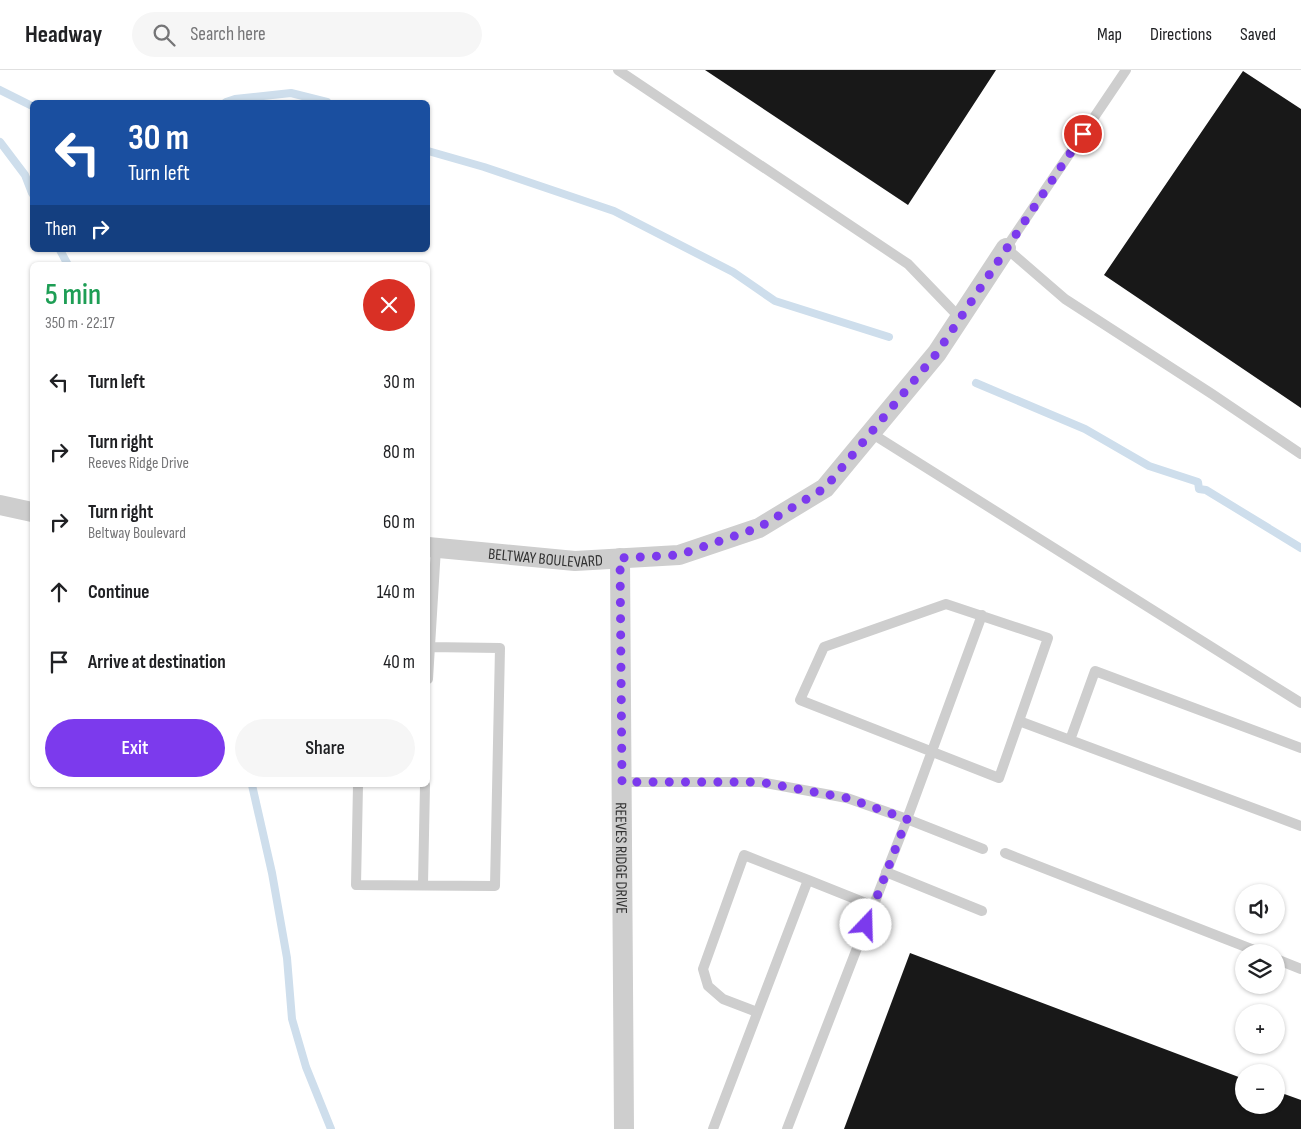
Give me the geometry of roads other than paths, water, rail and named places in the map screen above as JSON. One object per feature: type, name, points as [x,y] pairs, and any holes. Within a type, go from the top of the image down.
[{"type":"street","name":"BELTWAY BOULEVARD","points":[[432,548],[575,561],[679,555],[758,528],[825,488],[937,353],[1006,248]]},
{"type":"street","points":[[0,505],[30,512]]},
{"type":"street","name":"REEVES RIDGE DRIVE","points":[[620,558],[624,1129]]},
{"type":"lane","points":[[618,70],[908,264],[960,318]]},
{"type":"lane","points":[[1126,70],[1006,248],[1065,299],[1301,454]]},
{"type":"lane","points":[[871,433],[1301,703]]},
{"type":"lane","points":[[430,598],[432,548]]},
{"type":"lane","points":[[946,604],[982,614],[1048,638],[999,778],[931,753],[800,700],[824,646],[946,604]]},
{"type":"lane","points":[[787,1129],[907,819],[982,614]]},
{"type":"lane","points":[[358,787],[356,885],[495,886],[500,648],[430,647]]},
{"type":"lane","points":[[1070,740],[1095,671],[1301,748]]},
{"type":"lane","points":[[1019,721],[1301,826]]},
{"type":"lane","points":[[622,782],[760,782],[847,798],[983,849]]},
{"type":"lane","points":[[422,884],[425,787]]},
{"type":"lane","points":[[1005,853],[1238,944]]},
{"type":"lane","points":[[757,1012],[723,998],[708,986],[703,969],[744,855],[873,906]]},
{"type":"lane","points":[[886,872],[982,911]]},
{"type":"lane","points":[[713,1129],[808,880]]},
{"type":"lane","points":[[1285,963],[1301,969]]},
{"type":"waterway","points":[[0,90],[30,105]]},
{"type":"waterway","points":[[232,100],[291,93],[319,100]]},
{"type":"waterway","points":[[0,142],[25,175],[30,188]]},
{"type":"waterway","points":[[430,152],[484,167],[614,211],[733,272],[775,301],[889,337]]},
{"type":"waterway","points":[[61,252],[66,262]]},
{"type":"waterway","points":[[976,383],[1085,429],[1149,466],[1198,482],[1199,489],[1206,490],[1301,548]]},
{"type":"waterway","points":[[252,787],[272,873],[287,958],[292,1019],[306,1067],[331,1129]]}]
